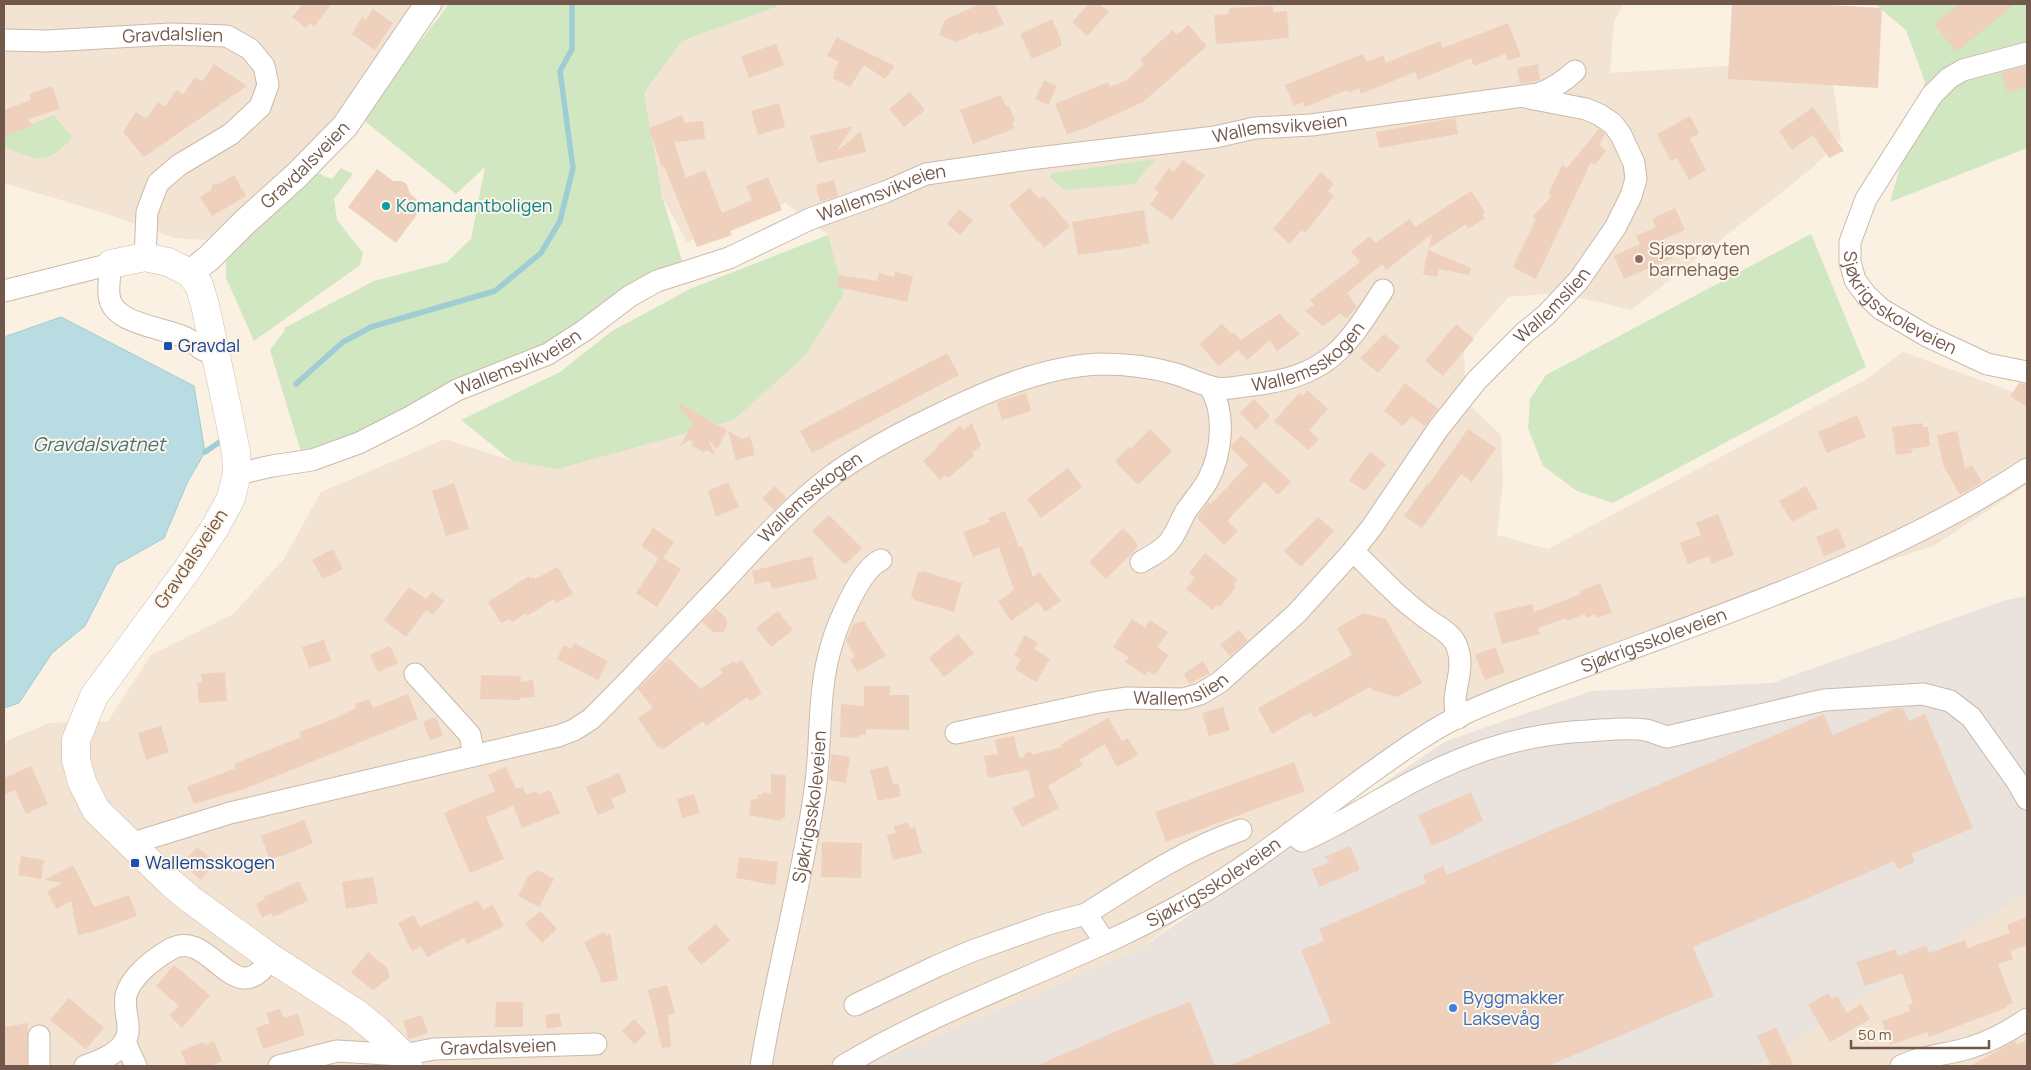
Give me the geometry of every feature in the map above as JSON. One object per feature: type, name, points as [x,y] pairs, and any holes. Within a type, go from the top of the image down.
[{"type":"main road","points":[[111,264],[146,257],[168,262],[190,273]]},
{"type":"main road","name":"Gravdalsveien","points":[[190,273],[199,285],[216,353],[236,452],[237,474],[231,498],[216,526],[187,570],[94,696],[76,740],[76,760],[82,782],[96,810],[190,899],[271,958],[356,1013],[392,1042],[405,1061]]},
{"type":"street","name":"Gravdalsveien","points":[[190,273],[209,258],[244,222],[297,175],[345,126],[362,104],[428,4]]},
{"type":"street","name":"Gravdalslien","points":[[4,40],[47,41],[171,34],[227,36],[250,49],[264,66],[268,85],[260,107],[231,134],[180,165],[158,183],[147,212],[146,257]]},
{"type":"street","name":"Sjøkrigsskoleveien","points":[[2027,52],[1963,70],[1949,78],[1932,95],[1866,199],[1850,242],[1850,262],[1855,280],[1866,295],[1881,309],[1927,336],[1987,364],[2027,372]]},
{"type":"street","name":"Wallemsvikveien","points":[[237,474],[312,460],[359,443],[457,390],[548,354],[585,330],[630,296],[657,280],[729,258],[810,219],[885,192],[926,174],[1029,159],[1215,137],[1255,128],[1312,125],[1517,97],[1551,90],[1574,71]]},
{"type":"street","name":"Wallemslien","points":[[956,733],[1099,702],[1128,698],[1183,699],[1200,694],[1220,682],[1296,614],[1353,551],[1438,429],[1477,380],[1524,333],[1546,315],[1579,280],[1615,228],[1631,196],[1636,179],[1634,163],[1621,135],[1613,124],[1600,115],[1579,106],[1538,98],[1517,97]]},
{"type":"street","points":[[4,291],[111,264],[109,296],[114,308],[129,319],[186,338],[204,352],[216,353]]},
{"type":"street","name":"Wallemsskogen","points":[[130,844],[230,813],[558,736],[574,730],[591,719],[751,550],[808,495],[868,452],[938,415],[1029,378],[1078,367],[1100,364],[1133,366],[1175,374],[1221,389],[1273,382],[1300,375],[1320,366],[1338,352],[1363,322],[1383,290]]},
{"type":"street","points":[[1141,562],[1157,553],[1170,541],[1180,520],[1208,479],[1217,458],[1220,420],[1218,406],[1210,386]]},
{"type":"street","name":"Sjøkrigsskoleveien","points":[[843,1066],[924,1023],[1147,923],[1193,898],[1242,868],[1400,752],[1458,718],[1556,676],[1775,595],[1880,551],[1948,517],[2027,469]]},
{"type":"street","points":[[1353,551],[1406,603],[1448,633],[1457,644],[1461,661],[1454,709],[1458,718]]},
{"type":"street","name":"Sjøkrigsskoleveien","points":[[761,1066],[815,793],[820,752],[822,701],[830,648],[841,616],[861,581],[868,569],[881,560]]},
{"type":"street","points":[[415,674],[470,735],[474,755]]},
{"type":"street","name":"Sjøkrigsskoleveien","points":[[1291,832],[1302,841],[1456,760],[1497,745],[1537,735],[1645,730],[1667,737],[1824,700],[1891,694],[1923,694],[1950,701],[1971,717],[2016,780],[2027,799]]},
{"type":"street","name":"Sjøkrigsskoleveien","points":[[855,1004],[964,955],[1048,924],[1086,914],[1201,845],[1241,830]]},
{"type":"street","points":[[1086,914],[1104,942]]},
{"type":"street","points":[[136,1066],[125,1042],[128,1027],[125,1003],[129,988],[142,972],[172,948],[186,944],[192,945],[232,975],[242,978],[253,976],[262,970],[271,958]]},
{"type":"street","points":[[1901,1066],[1913,1060],[1972,1048],[2015,1028],[2027,1019]]},
{"type":"street","points":[[39,1036],[39,1066]]},
{"type":"street","points":[[85,1066],[113,1053],[125,1042]]},
{"type":"street","name":"Gravdalsveien","points":[[405,1061],[434,1048],[596,1044]]},
{"type":"street","points":[[279,1066],[337,1051],[405,1061]]},
{"type":"shaded area","points":[[4,4],[447,4],[373,95],[288,192],[204,240],[175,238],[101,212],[4,183]]},
{"type":"shaded area","points":[[784,4],[1624,4],[1614,21],[1610,73],[1741,65],[1831,71],[1841,139],[1810,170],[1631,310],[1560,293],[1508,297],[1464,349],[1466,402],[1501,435],[1503,482],[1497,535],[1548,549],[1867,379],[1903,352],[2027,397],[2027,485],[1933,546],[1537,679],[1474,698],[1138,950],[869,1066],[4,1066],[4,742],[49,723],[108,721],[151,655],[233,614],[284,559],[321,492],[445,439],[512,461],[734,420],[805,356],[844,294],[828,235],[785,203],[687,242],[662,196],[644,93],[682,41]]},
{"type":"shaded area","points":[[2027,596],[2027,893],[1756,1066],[870,1065],[1138,950],[1446,741],[1592,691],[1772,683],[2006,600]]},
{"type":"shaded area","points":[[2027,886],[2027,1066],[1730,1066]]},
{"type":"green space","points":[[449,4],[784,4],[682,41],[644,93],[662,196],[682,261],[640,278],[583,322],[522,359],[336,444],[301,452],[270,350],[285,330],[284,328],[374,281],[447,262],[471,239],[485,167],[456,194],[361,118]]},
{"type":"green space","points":[[1875,4],[2027,4],[2027,148],[1890,202],[1925,82],[1906,30]]},
{"type":"green space","points":[[54,115],[72,138],[55,153],[47,157],[33,158],[4,147],[4,136]]},
{"type":"green space","points":[[1156,159],[1134,184],[1064,190],[1049,176],[1053,173]]},
{"type":"green space","points":[[341,168],[353,174],[334,199],[337,220],[363,253],[360,265],[254,341],[226,278],[226,262],[238,245],[312,171],[332,179]]},
{"type":"green space","points":[[1811,234],[1866,367],[1613,503],[1577,491],[1543,466],[1528,428],[1530,399],[1546,375]]},
{"type":"green space","points":[[828,235],[844,294],[805,356],[734,420],[557,469],[512,461],[461,420],[560,372],[612,331],[692,288]]},
{"type":"water","name":"Gravdalsvatnet","points":[[61,317],[194,386],[205,452],[188,481],[164,538],[116,565],[85,626],[52,653],[19,703],[4,708],[4,337]]},
{"type":"building","points":[[303,4],[331,4],[314,27],[310,23],[306,28],[292,17]]},
{"type":"building","points":[[980,4],[994,4],[1004,24],[979,35],[978,32],[957,42],[939,35],[945,20]]},
{"type":"building","points":[[1089,4],[1099,4],[1109,12],[1087,36],[1072,22]]},
{"type":"building","points":[[1732,4],[1808,4],[1882,8],[1878,88],[1728,79]]},
{"type":"building","points":[[1959,4],[2015,4],[1957,52],[1934,24]]},
{"type":"building","points":[[1273,6],[1273,12],[1287,11],[1289,38],[1216,44],[1214,15],[1229,14],[1229,8]]},
{"type":"building","points":[[373,9],[393,23],[375,50],[352,34],[362,17],[366,20]]},
{"type":"building","points":[[1052,19],[1061,40],[1061,46],[1032,59],[1020,34]]},
{"type":"building","points":[[1508,23],[1521,56],[1508,61],[1505,54],[1474,66],[1471,58],[1418,80],[1415,72],[1361,94],[1359,88],[1348,93],[1347,90],[1305,107],[1303,102],[1294,106],[1285,85],[1363,54],[1367,62],[1383,55],[1386,63],[1440,41],[1443,48]]},
{"type":"building","points":[[1188,25],[1207,46],[1143,102],[1088,127],[1067,134],[1055,104],[1108,82],[1110,87],[1127,80],[1144,64],[1140,60],[1173,30],[1177,35]]},
{"type":"building","points":[[837,37],[895,66],[885,79],[864,65],[850,87],[833,78],[839,62],[827,56]]},
{"type":"building","points":[[776,44],[784,65],[749,78],[741,56]]},
{"type":"building","points":[[214,64],[247,86],[144,157],[123,132],[136,112],[146,119],[158,102],[165,107],[176,90],[183,95],[195,77],[203,81]]},
{"type":"building","points":[[1538,64],[1540,80],[1520,84],[1517,68]]},
{"type":"building","points":[[2027,66],[2027,87],[2007,93],[2001,73]]},
{"type":"building","points":[[1044,80],[1057,86],[1048,105],[1035,99]]},
{"type":"building","points":[[52,86],[60,109],[29,119],[32,126],[4,136],[4,110],[31,100],[29,94]]},
{"type":"building","points":[[910,92],[925,110],[904,127],[889,109]]},
{"type":"building","points":[[1001,95],[1006,107],[1009,106],[1015,121],[1012,122],[1014,129],[973,144],[960,110]]},
{"type":"building","points":[[779,103],[785,127],[758,135],[751,111]]},
{"type":"building","points":[[1813,107],[1844,151],[1829,158],[1813,135],[1792,150],[1779,131]]},
{"type":"building","points":[[682,115],[685,123],[703,121],[705,139],[674,142],[686,178],[705,170],[722,213],[752,200],[746,186],[768,177],[782,210],[730,231],[732,235],[697,247],[664,166],[662,167],[649,128]]},
{"type":"building","points":[[1690,116],[1699,133],[1690,139],[1706,170],[1689,180],[1677,158],[1671,161],[1657,134]]},
{"type":"building","points":[[1455,118],[1458,134],[1379,148],[1376,132]]},
{"type":"building","points":[[853,126],[836,152],[861,131],[866,152],[818,163],[810,136]]},
{"type":"building","points":[[1599,129],[1605,134],[1599,145],[1606,151],[1595,165],[1591,162],[1536,279],[1513,267],[1536,219],[1532,217],[1552,196],[1548,194],[1562,165],[1567,168]]},
{"type":"building","points":[[1183,160],[1205,175],[1172,220],[1150,205],[1159,192],[1154,189],[1169,168],[1174,172]]},
{"type":"building","name":"Komandantboligen","points":[[377,169],[393,181],[406,183],[410,194],[424,205],[396,243],[348,207]]},
{"type":"building","points":[[1321,172],[1334,184],[1328,191],[1334,196],[1305,233],[1301,230],[1290,244],[1273,229]]},
{"type":"building","points":[[234,175],[246,196],[212,216],[200,197],[211,190],[213,184],[219,184]]},
{"type":"building","points":[[834,180],[838,196],[820,202],[816,185]]},
{"type":"building","points":[[1030,188],[1039,199],[1044,196],[1070,226],[1044,248],[1009,205]]},
{"type":"building","points":[[1471,191],[1485,212],[1482,214],[1485,218],[1468,229],[1466,224],[1429,248],[1432,234],[1386,270],[1382,264],[1347,293],[1357,307],[1346,319],[1341,313],[1323,326],[1305,311],[1314,305],[1310,300],[1360,262],[1351,251],[1370,236],[1375,243],[1410,219],[1415,227]]},
{"type":"building","points":[[1675,208],[1685,230],[1664,239],[1672,258],[1624,279],[1614,256],[1640,244],[1636,236],[1656,227],[1652,219]]},
{"type":"building","points":[[959,209],[973,220],[960,235],[947,224]]},
{"type":"building","points":[[1144,210],[1149,243],[1142,244],[1142,246],[1078,255],[1072,222]]},
{"type":"building","points":[[1428,250],[1471,268],[1469,275],[1439,269],[1437,277],[1423,274]]},
{"type":"building","points":[[895,272],[913,276],[907,302],[837,287],[839,275],[877,281],[879,273],[894,277]]},
{"type":"building","points":[[1280,313],[1288,324],[1300,334],[1277,351],[1270,340],[1247,360],[1238,350],[1219,366],[1199,344],[1222,324],[1232,334],[1234,332],[1241,340]]},
{"type":"building","points":[[1456,324],[1474,339],[1443,376],[1425,361]]},
{"type":"building","points":[[1384,334],[1400,347],[1378,373],[1360,358]]},
{"type":"building","points":[[947,353],[959,375],[812,453],[800,431]]},
{"type":"building","points":[[1405,383],[1438,409],[1425,426],[1411,416],[1403,426],[1384,411]]},
{"type":"building","points":[[2019,383],[2027,384],[2027,407],[2010,396]]},
{"type":"building","points":[[1307,390],[1328,409],[1309,430],[1319,439],[1309,450],[1274,421],[1299,393],[1303,396]]},
{"type":"building","points":[[1026,393],[1031,411],[1002,420],[997,402]]},
{"type":"building","points":[[1254,399],[1270,416],[1256,430],[1240,413]]},
{"type":"building","points":[[680,404],[727,430],[717,449],[708,439],[715,455],[691,445],[693,442],[689,440],[680,446],[693,423],[678,406]]},
{"type":"building","points":[[1857,415],[1866,437],[1827,453],[1818,432]]},
{"type":"building","points":[[972,423],[981,446],[972,453],[974,456],[948,478],[945,476],[940,480],[923,461],[960,426],[963,430]]},
{"type":"building","points":[[1922,423],[1923,427],[1928,427],[1930,446],[1911,449],[1912,453],[1896,455],[1892,427]]},
{"type":"building","points":[[1150,429],[1172,451],[1138,485],[1115,461],[1129,447],[1131,449]]},
{"type":"building","points":[[1468,429],[1496,448],[1472,482],[1461,474],[1422,528],[1404,516]]},
{"type":"building","points":[[728,431],[742,439],[750,436],[755,455],[736,460]]},
{"type":"building","points":[[1957,431],[1965,469],[1972,465],[1982,482],[1960,495],[1943,465],[1937,435]]},
{"type":"building","points":[[1241,435],[1291,482],[1278,495],[1264,482],[1227,521],[1238,531],[1224,545],[1197,518],[1208,502],[1211,504],[1248,465],[1231,448]]},
{"type":"building","points":[[1370,452],[1386,464],[1365,491],[1349,480]]},
{"type":"building","points":[[1068,468],[1082,487],[1041,518],[1027,499]]},
{"type":"building","points":[[728,482],[739,507],[716,517],[708,491]]},
{"type":"building","points":[[454,483],[469,529],[446,536],[432,491]]},
{"type":"building","points":[[775,486],[786,498],[774,510],[762,498]]},
{"type":"building","points":[[1806,486],[1818,508],[1792,522],[1779,501]]},
{"type":"building","points":[[1005,511],[1019,547],[1022,546],[1033,577],[1039,572],[1061,601],[1045,612],[1038,602],[1011,621],[998,602],[1014,590],[999,547],[973,557],[963,532],[990,522],[988,518]]},
{"type":"building","points":[[1718,514],[1734,555],[1712,564],[1709,556],[1688,564],[1680,543],[1701,535],[1696,523]]},
{"type":"building","points":[[829,515],[862,548],[845,565],[812,531]]},
{"type":"building","points":[[1318,517],[1334,531],[1301,567],[1284,551]]},
{"type":"building","points":[[653,528],[674,542],[663,558],[681,569],[657,607],[636,593],[659,558],[641,546]]},
{"type":"building","points":[[1123,528],[1137,543],[1137,548],[1106,579],[1089,562]]},
{"type":"building","points":[[1838,528],[1846,547],[1824,556],[1816,537]]},
{"type":"building","points":[[333,549],[343,569],[323,579],[312,560]]},
{"type":"building","points":[[1205,553],[1238,580],[1233,585],[1236,587],[1220,607],[1217,605],[1213,610],[1186,589],[1195,578],[1189,573]]},
{"type":"building","points":[[812,556],[817,579],[772,589],[770,581],[755,584],[752,571]]},
{"type":"building","points":[[558,567],[573,594],[556,603],[554,599],[527,616],[526,613],[512,622],[510,619],[501,623],[488,602],[529,576],[531,579],[534,577],[535,579]]},
{"type":"building","points":[[923,571],[962,583],[954,612],[914,600],[915,598],[911,596],[918,572],[923,573]]},
{"type":"building","points":[[1600,583],[1612,613],[1597,618],[1596,614],[1586,618],[1585,614],[1567,621],[1566,618],[1538,628],[1540,634],[1502,644],[1494,613],[1532,604],[1534,612],[1581,594],[1580,591]]},
{"type":"building","points":[[409,587],[426,599],[432,592],[444,601],[433,615],[426,610],[406,637],[384,620]]},
{"type":"building","points":[[716,608],[726,618],[727,627],[723,632],[713,632],[702,622]]},
{"type":"building","points":[[778,611],[793,630],[771,647],[756,628]]},
{"type":"building","points":[[1364,613],[1386,619],[1422,683],[1397,697],[1372,690],[1370,687],[1314,718],[1311,712],[1272,734],[1258,708],[1352,655],[1337,628]]},
{"type":"building","points":[[1132,619],[1145,628],[1150,620],[1168,632],[1157,647],[1169,655],[1155,675],[1148,671],[1145,675],[1125,662],[1129,657],[1113,647]]},
{"type":"building","points":[[864,621],[886,656],[857,672],[850,660],[855,657],[846,641],[853,624]]},
{"type":"building","points":[[1239,630],[1248,641],[1230,656],[1220,645]]},
{"type":"building","points":[[958,634],[974,653],[944,677],[929,658]]},
{"type":"building","points":[[1025,635],[1038,643],[1034,649],[1050,659],[1036,682],[1015,669],[1021,659],[1014,655]]},
{"type":"building","points":[[324,640],[331,661],[309,668],[302,647]]},
{"type":"building","points":[[574,643],[608,661],[598,680],[557,659],[564,645],[571,649]]},
{"type":"building","points":[[390,646],[398,663],[378,672],[370,655]]},
{"type":"building","points":[[1495,647],[1505,672],[1485,680],[1475,655]]},
{"type":"building","points":[[669,658],[701,689],[723,673],[720,669],[734,661],[736,663],[742,660],[762,694],[750,701],[747,697],[706,726],[703,721],[662,750],[660,746],[658,748],[638,718],[653,708],[638,689]]},
{"type":"building","points":[[1203,661],[1210,673],[1189,684],[1184,674]]},
{"type":"building","points":[[225,672],[227,701],[199,703],[197,683],[202,682],[201,674]]},
{"type":"building","points":[[481,675],[521,676],[520,682],[533,680],[535,697],[520,698],[520,700],[480,699]]},
{"type":"building","points":[[864,686],[890,686],[890,695],[909,695],[909,730],[866,729],[866,735],[860,735],[859,738],[840,737],[841,704],[864,706]]},
{"type":"building","points":[[408,694],[418,719],[244,789],[194,804],[187,787],[236,768],[234,764],[301,737],[299,732],[356,708],[355,704],[369,699],[373,708]]},
{"type":"building","points":[[1223,707],[1230,730],[1209,736],[1202,713]]},
{"type":"building","points":[[1896,708],[1903,708],[1909,721],[1925,714],[1973,828],[1912,854],[1915,862],[1898,869],[1894,861],[1693,947],[1714,996],[1548,1066],[1228,1066],[1331,1023],[1301,950],[1324,941],[1319,929],[1426,883],[1423,875],[1443,866],[1447,875],[1824,714],[1833,735]]},
{"type":"building","points":[[436,717],[443,736],[430,740],[423,722]]},
{"type":"building","points":[[1108,718],[1122,741],[1128,738],[1138,755],[1117,767],[1105,744],[1079,760],[1083,765],[1048,786],[1059,808],[1022,827],[1012,808],[1035,796],[1028,770],[988,778],[984,756],[998,754],[995,740],[1014,736],[1019,758],[1025,757],[1024,754],[1031,751],[1032,755],[1062,747],[1060,745]]},
{"type":"building","points":[[161,726],[169,752],[146,760],[138,733]]},
{"type":"building","points":[[831,754],[850,757],[846,783],[829,780]]},
{"type":"building","points":[[1294,762],[1305,791],[1166,842],[1155,812]]},
{"type":"building","points":[[31,766],[48,804],[26,814],[15,790],[4,795],[4,778]]},
{"type":"building","points":[[888,766],[893,784],[898,783],[901,796],[878,801],[870,770]]},
{"type":"building","points":[[506,767],[516,789],[523,787],[526,795],[537,791],[538,795],[550,790],[560,813],[522,828],[513,806],[486,817],[504,859],[470,873],[444,813],[495,791],[488,775]]},
{"type":"building","points":[[619,773],[627,792],[611,799],[615,808],[598,815],[586,787]]},
{"type":"building","points":[[771,774],[786,775],[785,818],[781,818],[780,821],[749,815],[751,799],[757,799],[758,794],[762,795],[762,792],[771,794]]},
{"type":"building","points":[[1471,792],[1483,821],[1463,830],[1464,832],[1432,846],[1418,815]]},
{"type":"building","points":[[694,794],[700,813],[682,818],[677,799]]},
{"type":"building","points":[[304,820],[313,843],[270,860],[261,836]]},
{"type":"building","points":[[908,822],[910,829],[915,827],[922,853],[893,860],[887,835],[896,833],[894,826]]},
{"type":"building","points":[[822,842],[862,843],[861,878],[821,877]]},
{"type":"building","points":[[1350,846],[1360,870],[1319,887],[1312,869],[1330,862],[1325,857]]},
{"type":"building","points":[[197,847],[216,862],[201,880],[182,864]]},
{"type":"building","points":[[21,856],[44,860],[41,879],[18,875]]},
{"type":"building","points":[[739,857],[778,862],[775,885],[736,878]]},
{"type":"building","points":[[73,865],[94,907],[129,895],[137,916],[96,931],[78,935],[71,901],[56,909],[47,891],[63,883],[44,880]]},
{"type":"building","points":[[538,870],[554,879],[539,907],[518,896],[529,875]]},
{"type":"building","points":[[373,877],[378,903],[346,909],[342,882]]},
{"type":"building","points":[[299,881],[308,901],[273,917],[271,913],[262,918],[256,904],[265,899],[264,897]]},
{"type":"building","points":[[478,900],[483,910],[493,905],[504,926],[467,944],[464,938],[427,957],[421,946],[412,951],[398,923],[414,915],[420,927]]},
{"type":"building","points":[[540,911],[557,929],[542,943],[525,924]]},
{"type":"building","points":[[2027,917],[2027,945],[2010,951],[2013,959],[1998,964],[2013,1003],[2006,1006],[2006,1008],[1929,1037],[1927,1032],[1890,1045],[1882,1021],[1910,1011],[1908,1005],[1913,1004],[1902,973],[1865,986],[1856,962],[1895,949],[1898,956],[1926,945],[1929,953],[1965,940],[1968,948],[2010,933],[2007,925]]},
{"type":"building","points":[[716,924],[730,941],[701,965],[687,948]]},
{"type":"building","points":[[604,932],[606,936],[610,933],[618,980],[601,983],[600,976],[584,942]]},
{"type":"building","points":[[368,952],[387,968],[390,977],[373,990],[351,973]]},
{"type":"building","points":[[174,965],[210,995],[182,1028],[169,1015],[179,1006],[156,986]]},
{"type":"building","points":[[667,985],[675,1013],[668,1015],[671,1047],[662,1048],[648,990]]},
{"type":"building","points":[[1828,993],[1832,999],[1837,996],[1847,1013],[1861,1004],[1870,1019],[1830,1042],[1808,1005]]},
{"type":"building","points":[[69,998],[104,1028],[86,1049],[50,1020]]},
{"type":"building","points":[[496,1002],[523,1002],[523,1027],[495,1027]]},
{"type":"building","points":[[1190,1002],[1215,1066],[1036,1066],[1140,1021]]},
{"type":"building","points":[[280,1009],[284,1018],[298,1014],[305,1035],[263,1049],[256,1028],[270,1023],[266,1013]]},
{"type":"building","points":[[559,1013],[562,1026],[547,1029],[545,1015]]},
{"type":"building","points":[[422,1015],[428,1033],[409,1039],[403,1021]]},
{"type":"building","points":[[634,1019],[647,1033],[634,1044],[622,1031]]},
{"type":"building","points":[[28,1023],[27,1066],[4,1066],[4,1027]]},
{"type":"building","points":[[1776,1027],[1794,1066],[1771,1066],[1757,1036]]},
{"type":"building","points":[[2027,1040],[2027,1066],[1970,1066],[2015,1041],[2017,1045]]},
{"type":"building","points":[[214,1041],[222,1061],[210,1066],[187,1066],[181,1051],[203,1042],[204,1045]]},
{"type":"waterway","points":[[296,384],[343,342],[371,327],[495,291],[541,253],[560,221],[573,168],[560,71],[572,49],[572,4]]},
{"type":"waterway","points":[[205,452],[221,441]]},
{"type":"place","name":"Komandantboligen","points":[[386,206]]},
{"type":"place","name":"Sjøsprøyten barnehage","points":[[1639,259]]},
{"type":"place","name":"Gravdal","points":[[168,346]]},
{"type":"place","name":"Wallemsskogen","points":[[135,863]]},
{"type":"place","name":"Byggmakker Laksevåg","points":[[1453,1008]]}]
